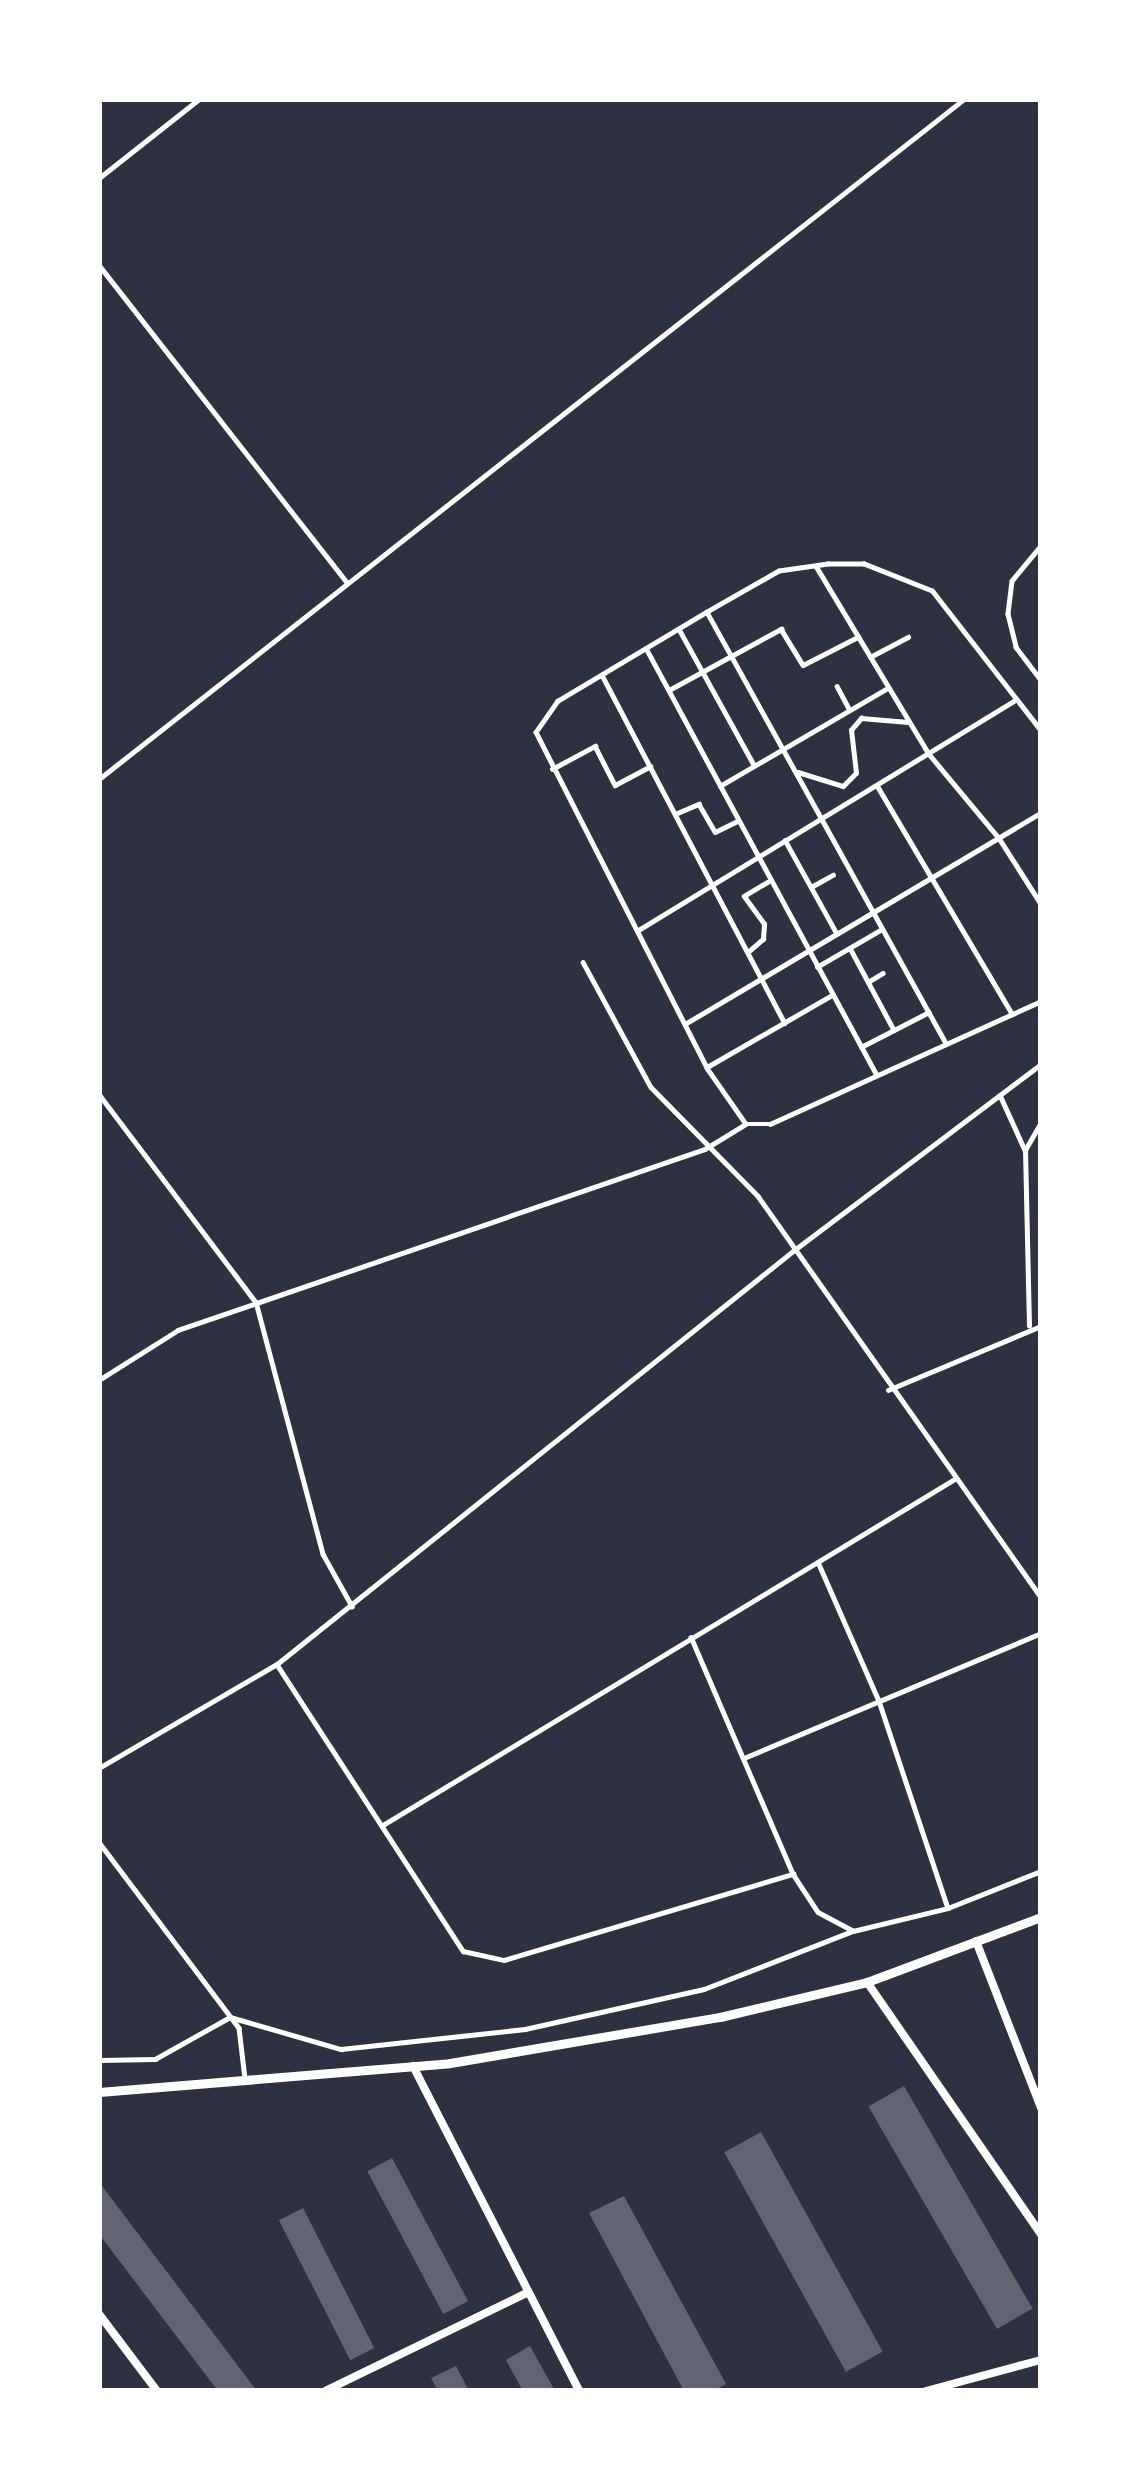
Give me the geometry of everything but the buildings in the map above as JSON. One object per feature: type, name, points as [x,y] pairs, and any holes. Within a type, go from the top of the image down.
[{"type":"street","points":[[99,2092],[246,2084],[413,2066],[720,2017],[867,1982],[1041,1917]]},
{"type":"street","points":[[976,1941],[1041,2108]]},
{"type":"street","points":[[867,1982],[1041,2234]]},
{"type":"street","points":[[413,2066],[579,2391]]},
{"type":"street","points":[[325,2391],[527,2293]]},
{"type":"street","points":[[99,2314],[157,2391]]},
{"type":"street","points":[[926,2391],[1041,2360]]},
{"type":"lane","points":[[99,178],[199,99]]},
{"type":"lane","points":[[99,779],[964,99]]},
{"type":"lane","points":[[99,266],[347,582]]},
{"type":"lane","points":[[1041,546],[1012,580],[1008,614],[1016,646],[1041,680]]},
{"type":"lane","points":[[746,1124],[707,1067],[550,770],[536,732],[541,716],[779,571],[864,565],[932,591],[1041,731]]},
{"type":"lane","points":[[816,566],[928,754],[1000,838],[1041,904]]},
{"type":"lane","points":[[707,611],[946,1044]]},
{"type":"lane","points":[[669,690],[781,628],[803,665],[858,637]]},
{"type":"lane","points":[[679,629],[754,765]]},
{"type":"lane","points":[[870,658],[908,637]]},
{"type":"lane","points":[[646,648],[877,1076]]},
{"type":"lane","points":[[602,675],[785,1023]]},
{"type":"lane","points":[[837,686],[849,709]]},
{"type":"lane","points":[[720,786],[888,688]]},
{"type":"lane","points":[[635,932],[1016,700]]},
{"type":"lane","points":[[798,772],[843,786],[856,773],[851,730],[861,718],[908,722]]},
{"type":"lane","points":[[550,770],[595,746],[615,785],[650,766]]},
{"type":"lane","points":[[877,785],[1012,1014]]},
{"type":"lane","points":[[675,814],[699,804],[715,832],[738,821]]},
{"type":"lane","points":[[686,1024],[1041,813]]},
{"type":"lane","points":[[785,841],[837,934]]},
{"type":"lane","points":[[812,887],[833,875]]},
{"type":"lane","points":[[748,952],[763,939],[764,923],[744,896],[754,883],[771,882]]},
{"type":"lane","points":[[817,967],[883,929]]},
{"type":"lane","points":[[850,948],[894,1030]]},
{"type":"lane","points":[[583,962],[651,1087],[704,1149],[758,1196],[888,1390],[1041,1597]]},
{"type":"lane","points":[[868,982],[883,973]]},
{"type":"lane","points":[[707,1067],[832,994]]},
{"type":"lane","points":[[99,1380],[178,1330],[704,1149],[746,1124],[770,1124],[1041,1001]]},
{"type":"lane","points":[[861,1047],[928,1012]]},
{"type":"lane","points":[[99,1768],[277,1664],[793,1251],[1041,1064]]},
{"type":"lane","points":[[99,1094],[256,1302],[322,1554],[352,1606]]},
{"type":"lane","points":[[1000,1095],[1025,1150],[1030,1326]]},
{"type":"lane","points":[[1025,1150],[1041,1122]]},
{"type":"lane","points":[[888,1390],[1030,1326],[1041,1326]]},
{"type":"lane","points":[[383,1825],[953,1480]]},
{"type":"lane","points":[[818,1562],[879,1701],[948,1908]]},
{"type":"lane","points":[[744,1759],[1041,1634]]},
{"type":"lane","points":[[691,1636],[793,1874],[818,1912],[853,1931]]},
{"type":"lane","points":[[277,1664],[463,1951],[504,1960],[793,1874]]},
{"type":"lane","points":[[99,1842],[239,2029],[246,2084]]},
{"type":"lane","points":[[99,2060],[155,2059],[230,2017],[340,2049],[525,2029],[704,1989],[853,1931],[948,1908],[1041,1871]]}]
